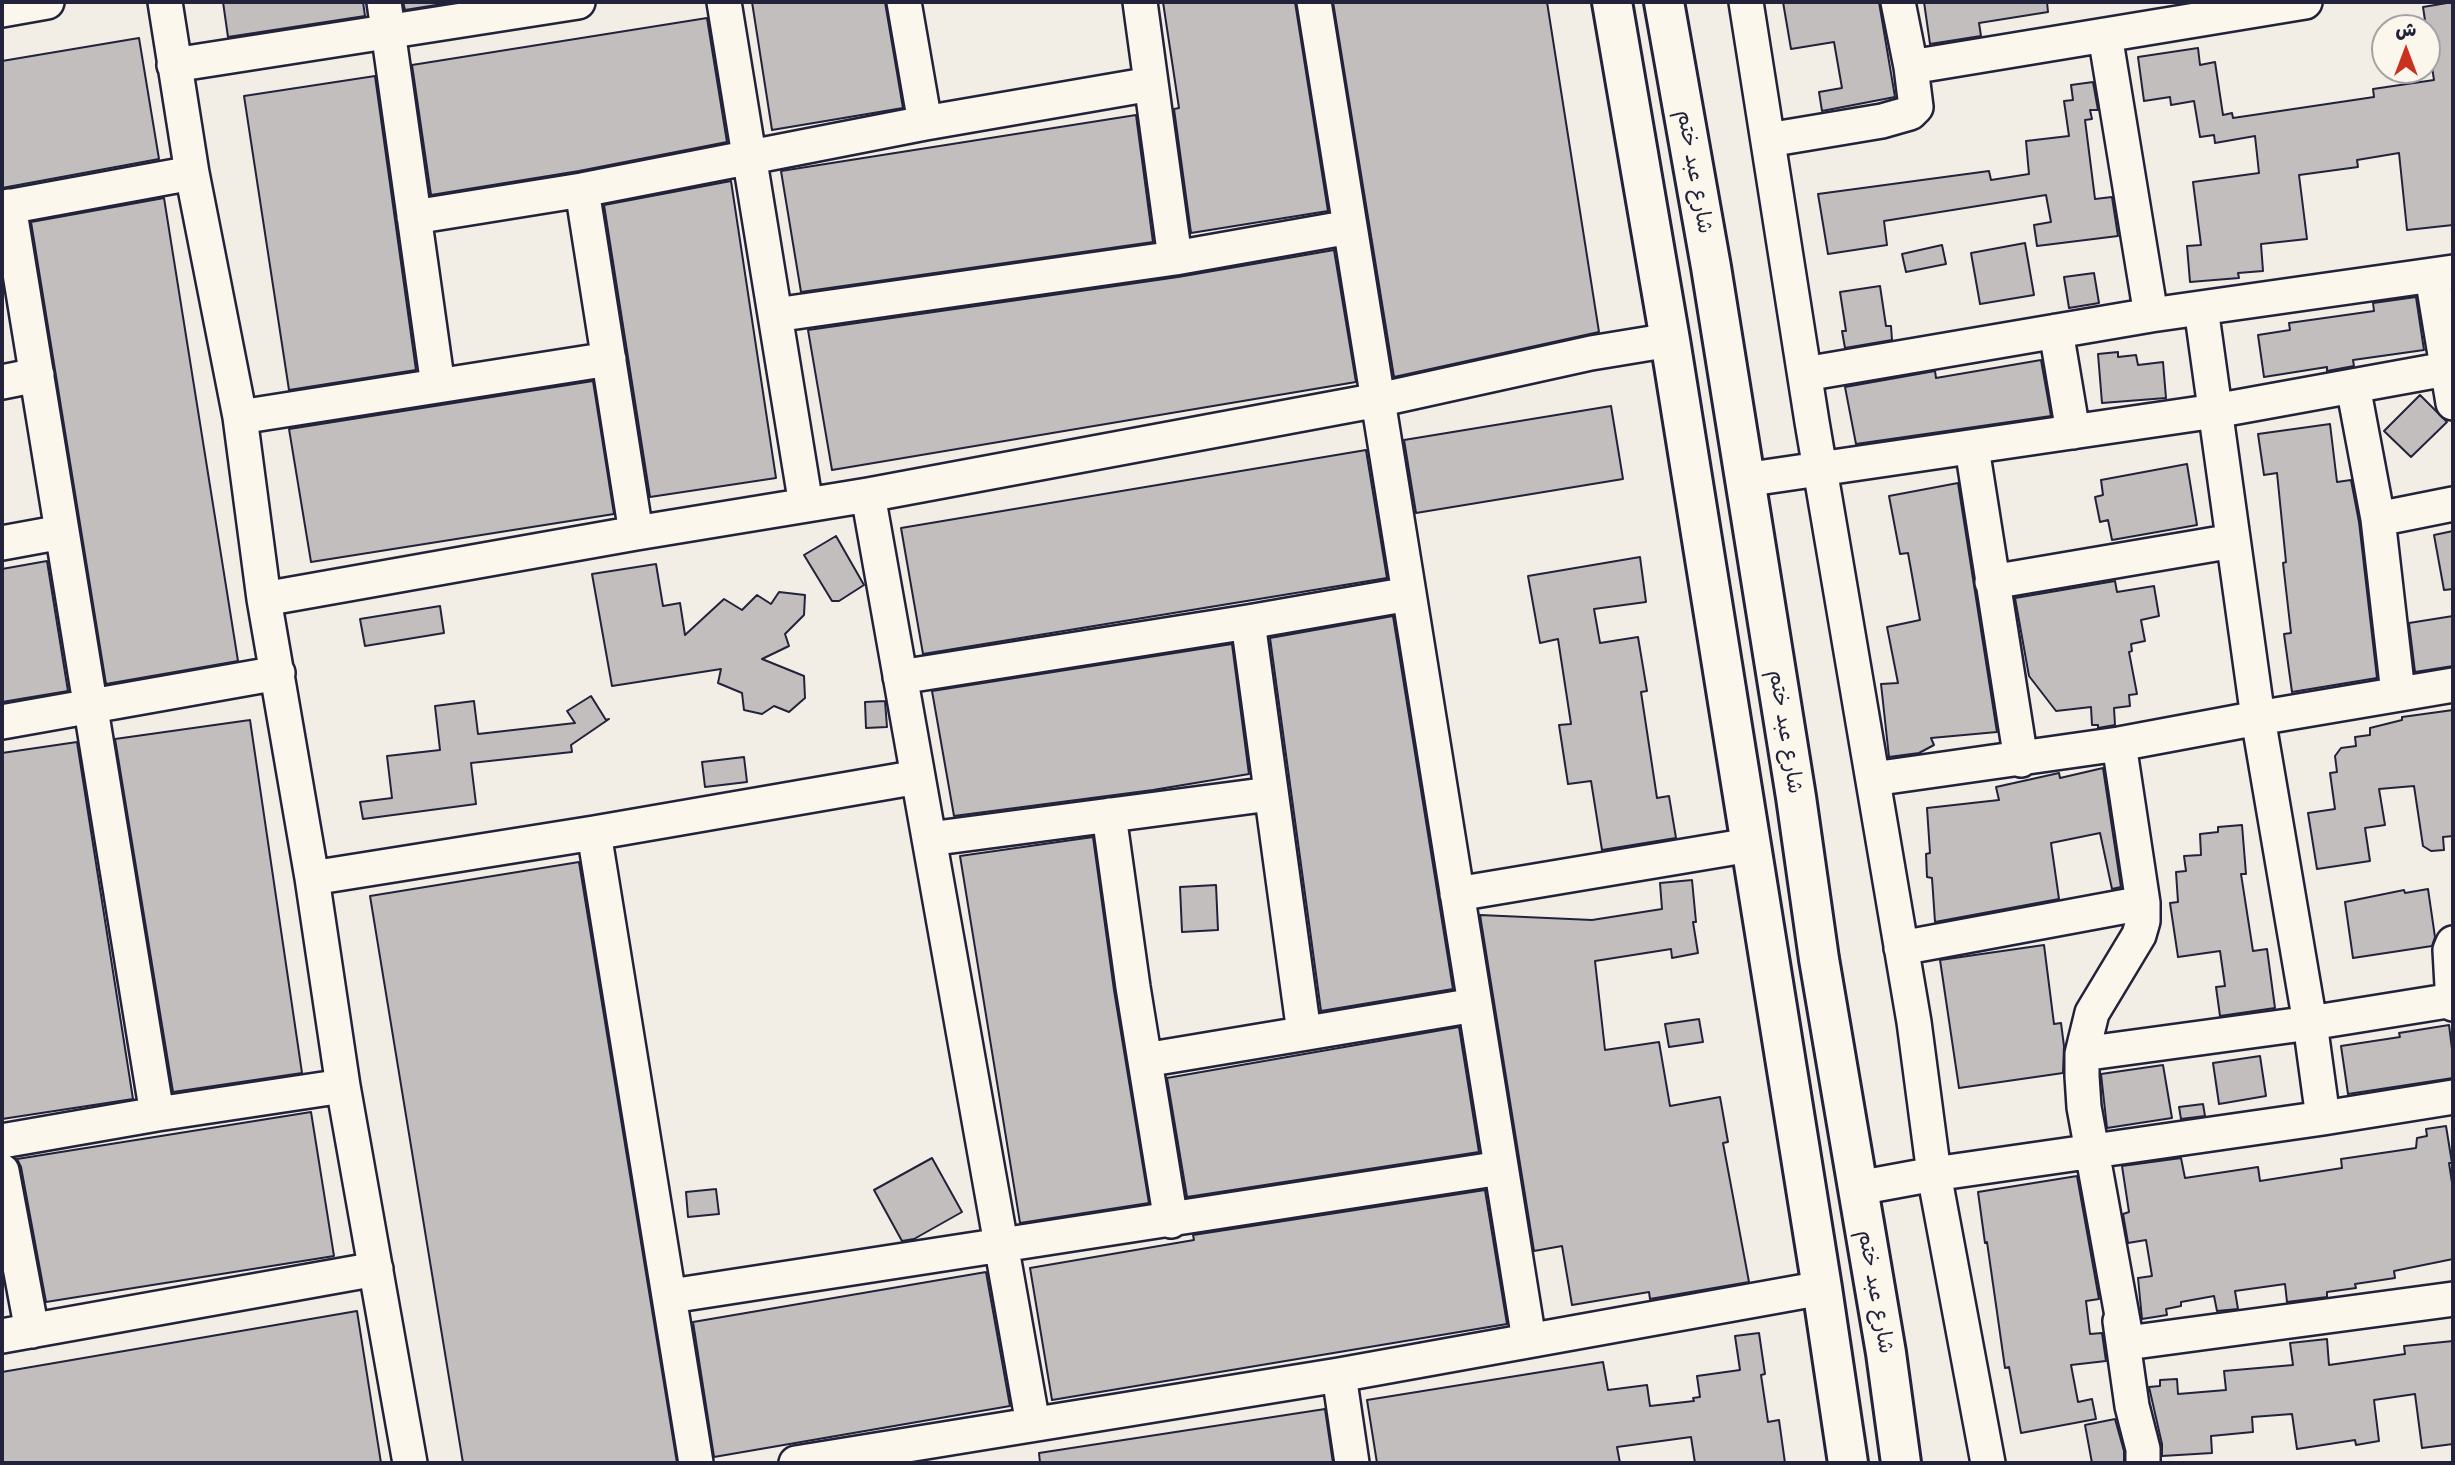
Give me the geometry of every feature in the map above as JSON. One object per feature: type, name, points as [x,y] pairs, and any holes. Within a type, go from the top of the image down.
[{"type":"main road","points":[[1612,2],[1670,340],[1848,1463]]},
{"type":"main road","name":"شارع عبد ختم","points":[[1664,2],[1711,267],[1886,1353],[1901,1463]]},
{"type":"street","points":[[2,10],[47,2]]},
{"type":"street","points":[[165,2],[192,173],[240,417],[264,599],[312,878],[343,1086],[410,1463]]},
{"type":"street","points":[[174,65],[386,17],[578,2]]},
{"type":"street","points":[[724,2],[806,505]]},
{"type":"street","points":[[904,2],[925,123]]},
{"type":"street","points":[[1140,2],[1175,258]]},
{"type":"street","points":[[1314,2],[1529,1340]]},
{"type":"street","points":[[1746,2],[1901,947],[1934,1174],[1988,1463]]},
{"type":"street","points":[[1768,140],[1882,121],[1910,113],[1916,107],[1898,2]]},
{"type":"street","points":[[1911,67],[2305,2]]},
{"type":"street","points":[[386,17],[438,386]]},
{"type":"street","points":[[2105,35],[2151,316]]},
{"type":"street","points":[[414,217],[582,190],[925,123],[1151,84]]},
{"type":"street","points":[[157,1114],[37,375],[5,207],[192,173]]},
{"type":"street","points":[[582,190],[636,533]]},
{"type":"street","points":[[775,316],[1175,258],[1350,227]]},
{"type":"street","points":[[1805,374],[2201,308],[2442,274],[2446,369],[2453,403]]},
{"type":"street","points":[[2201,308],[2258,718],[2310,1023],[2323,1118]]},
{"type":"street","points":[[2056,331],[2073,432]]},
{"type":"street","points":[[264,599],[868,495],[1378,400],[1591,353],[1670,340]]},
{"type":"street","points":[[240,417],[609,359]]},
{"type":"street","points":[[1744,480],[2215,411],[2446,369]]},
{"type":"street","points":[[2,382],[37,375]]},
{"type":"street","points":[[2353,386],[2378,519],[2398,693]]},
{"type":"street","points":[[1972,448],[2021,760]]},
{"type":"street","points":[[868,495],[1033,1424]]},
{"type":"street","points":[[2378,519],[2453,504]]},
{"type":"street","points":[[2,543],[62,532]]},
{"type":"street","points":[[1992,582],[2233,541]]},
{"type":"street","points":[[900,677],[1409,594]]},
{"type":"street","points":[[1248,622],[1304,1033]]},
{"type":"street","points":[[2,722],[278,673]]},
{"type":"street","points":[[1873,779],[2021,760],[2453,685]]},
{"type":"street","points":[[2119,744],[2143,903],[2143,920],[2138,934],[2092,1013],[2082,1054],[2084,1107],[2132,1406],[2143,1449],[2143,1463]]},
{"type":"street","points":[[312,878],[918,777]]},
{"type":"street","points":[[929,839],[1270,794]]},
{"type":"street","points":[[1109,816],[1171,1221]]},
{"type":"street","points":[[594,833],[696,1463]]},
{"type":"street","points":[[1457,894],[1750,845]]},
{"type":"street","points":[[1901,947],[2143,903]]},
{"type":"street","points":[[2082,1054],[2453,1001],[2450,950],[2453,943]]},
{"type":"street","points":[[1145,1060],[1475,1005]]},
{"type":"street","points":[[2,1141],[343,1086]]},
{"type":"street","points":[[1858,1188],[1934,1174],[2453,1097]]},
{"type":"street","points":[[671,1296],[1501,1168]]},
{"type":"street","points":[[2,1171],[17,1334],[376,1269]]},
{"type":"street","points":[[2113,1275],[2127,1343],[2453,1299]]},
{"type":"street","points":[[796,1463],[886,1456],[1033,1424],[1339,1375],[1822,1288]]},
{"type":"street","points":[[1339,1375],[1352,1463]]},
{"type":"building","points":[[223,2],[363,2],[365,16],[228,37]]},
{"type":"building","points":[[403,2],[455,2],[405,10]]},
{"type":"building","points":[[752,2],[885,2],[903,108],[772,130]]},
{"type":"building","points":[[1163,2],[1295,2],[1328,211],[1191,233],[1174,109],[1179,108]]},
{"type":"building","points":[[1333,2],[1547,2],[1599,332],[1394,377]]},
{"type":"building","points":[[1783,2],[1879,2],[1895,97],[1822,111],[1819,92],[1842,88],[1834,42],[1791,49]]},
{"type":"building","points":[[1924,2],[2047,2],[2048,12],[1979,23],[1981,36],[1930,44]]},
{"type":"building","points":[[2453,2],[2453,225],[2407,230],[2399,153],[2357,160],[2358,167],[2299,175],[2307,239],[2261,244],[2263,271],[2238,273],[2239,278],[2190,282],[2187,246],[2201,245],[2193,182],[2259,173],[2255,136],[2215,143],[2214,135],[2200,137],[2194,101],[2171,105],[2170,97],[2144,101],[2138,57],[2198,48],[2200,65],[2215,62],[2223,115],[2232,113],[2233,118],[2374,97],[2373,89],[2407,84],[2441,84],[2441,14],[2424,14],[2423,7]]},
{"type":"building","points":[[707,18],[727,142],[579,171],[431,195],[412,65]]},
{"type":"building","points":[[139,38],[159,159],[2,188],[2,61]]},
{"type":"building","points":[[375,76],[416,370],[289,390],[244,96]]},
{"type":"building","points":[[2093,82],[2098,110],[2090,110],[2092,119],[2085,120],[2095,199],[2112,197],[2118,236],[2037,246],[2034,225],[2051,222],[2046,195],[1884,221],[1887,245],[1828,254],[1818,194],[1989,171],[1991,180],[2029,174],[2026,141],[2069,136],[2064,101],[2073,100],[2071,85]]},
{"type":"building","points":[[1136,115],[1153,242],[801,292],[781,171]]},
{"type":"building","points":[[731,181],[776,478],[650,497],[604,205]]},
{"type":"building","points":[[164,198],[238,661],[106,684],[31,222]]},
{"type":"building","points":[[2025,243],[2034,295],[1980,304],[1971,253]]},
{"type":"building","points":[[1942,245],[1946,264],[1906,272],[1902,254]]},
{"type":"building","points":[[1334,250],[1356,382],[832,470],[808,330],[1178,277]]},
{"type":"building","points":[[2094,273],[2099,303],[2069,308],[2064,277]]},
{"type":"building","points":[[1880,286],[1886,326],[1891,326],[1892,340],[1845,348],[1842,331],[1846,331],[1840,292]]},
{"type":"building","points":[[2416,297],[2424,350],[2353,360],[2354,366],[2327,371],[2327,367],[2264,377],[2258,335],[2290,330],[2289,323],[2374,311],[2373,303]]},
{"type":"building","points":[[2118,352],[2118,357],[2136,355],[2138,365],[2163,362],[2166,398],[2102,403],[2098,354]]},
{"type":"building","points":[[2041,360],[2051,416],[1856,444],[1845,387],[1935,371],[1936,378]]},
{"type":"building","points":[[593,381],[614,514],[311,562],[289,429]]},
{"type":"building","points":[[2420,395],[2447,422],[2411,457],[2384,431]]},
{"type":"building","points":[[1611,406],[1623,479],[1416,513],[1404,440]]},
{"type":"building","points":[[2330,424],[2337,482],[2351,480],[2359,522],[2377,678],[2292,692],[2284,634],[2291,633],[2277,473],[2264,475],[2258,434]]},
{"type":"building","points":[[1366,450],[1387,578],[923,654],[901,528]]},
{"type":"building","points":[[2187,464],[2197,525],[2112,540],[2108,520],[2100,522],[2095,497],[2103,495],[2101,480]]},
{"type":"building","points":[[1958,483],[1997,732],[1931,738],[1934,745],[1919,753],[1889,757],[1881,684],[1898,683],[1887,627],[1920,620],[1908,553],[1900,554],[1889,496]]},
{"type":"building","points":[[2453,531],[2453,589],[2444,590],[2434,535]]},
{"type":"building","points":[[836,536],[864,585],[839,601],[832,601],[804,555]]},
{"type":"building","points":[[1640,557],[1646,602],[1594,609],[1600,643],[1638,637],[1647,691],[1641,692],[1657,798],[1669,796],[1676,838],[1602,850],[1591,781],[1568,784],[1559,725],[1571,724],[1558,639],[1540,643],[1528,576]]},
{"type":"building","points":[[47,561],[68,691],[2,702],[2,569]]},
{"type":"building","points":[[656,564],[663,606],[680,603],[685,635],[724,599],[742,610],[757,595],[771,604],[779,592],[805,595],[804,615],[785,634],[789,646],[762,659],[804,676],[805,698],[789,712],[774,706],[762,714],[744,710],[742,693],[718,683],[721,669],[612,686],[592,574]]},
{"type":"building","points":[[2115,581],[2117,592],[2154,586],[2159,616],[2141,620],[2145,641],[2131,644],[2132,651],[2129,652],[2137,694],[2129,695],[2130,706],[2114,708],[2115,725],[2098,728],[2098,725],[2092,725],[2091,707],[2056,711],[2029,676],[2015,598]]},
{"type":"building","points":[[440,606],[444,633],[365,646],[360,619]]},
{"type":"building","points":[[1393,616],[1453,989],[1321,1011],[1270,638]]},
{"type":"building","points":[[2453,616],[2453,666],[2415,672],[2409,623]]},
{"type":"building","points":[[1232,644],[1249,774],[1153,790],[954,816],[932,691]]},
{"type":"building","points":[[591,696],[606,720],[609,719],[571,745],[572,752],[471,763],[476,804],[363,819],[360,802],[392,798],[387,756],[440,750],[435,706],[474,701],[478,734],[575,723],[567,711]]},
{"type":"building","points":[[885,701],[887,727],[866,728],[865,702]]},
{"type":"building","points":[[2453,710],[2453,836],[2443,837],[2444,850],[2431,851],[2423,846],[2414,786],[2379,789],[2385,825],[2365,828],[2370,861],[2317,869],[2308,813],[2335,809],[2330,773],[2337,772],[2335,756],[2341,748],[2356,746],[2355,737],[2370,735],[2370,728],[2402,720],[2402,717]]},
{"type":"building","points":[[250,720],[302,1073],[173,1092],[115,739]]},
{"type":"building","points":[[77,742],[133,1099],[2,1119],[2,753]]},
{"type":"building","points":[[744,757],[747,782],[705,787],[702,762]]},
{"type":"building","points":[[2103,768],[2121,887],[2112,889],[2100,833],[2051,843],[2059,899],[1935,922],[1932,878],[1927,877],[1926,854],[1930,853],[1927,808],[1999,800],[1996,787],[2059,773],[2060,778]]},
{"type":"building","points":[[2242,825],[2246,874],[2241,874],[2253,951],[2267,949],[2275,1008],[2220,1016],[2216,987],[2225,986],[2220,951],[2178,957],[2170,903],[2178,902],[2176,872],[2186,871],[2184,856],[2201,855],[2200,834],[2218,832],[2218,827]]},
{"type":"building","points":[[1093,837],[1114,990],[1149,1203],[1020,1223],[960,856]]},
{"type":"building","points":[[579,862],[677,1463],[463,1463],[370,896]]},
{"type":"building","points":[[1692,880],[1696,922],[1693,922],[1698,953],[1672,958],[1671,949],[1595,961],[1605,1050],[1659,1042],[1670,1106],[1720,1097],[1728,1142],[1723,1143],[1749,1282],[1650,1299],[1649,1292],[1572,1305],[1562,1246],[1534,1251],[1480,915],[1592,920],[1662,909],[1660,883]]},
{"type":"building","points":[[1216,885],[1218,930],[1182,932],[1180,887]]},
{"type":"building","points":[[2428,889],[2435,937],[2432,946],[2353,958],[2345,902],[2404,890],[2405,893]]},
{"type":"building","points":[[2044,945],[2054,1024],[2061,1023],[2063,1073],[1959,1088],[1940,960]]},
{"type":"building","points":[[1699,1019],[1703,1042],[1669,1047],[1665,1024]]},
{"type":"building","points":[[2449,1025],[2453,1078],[2348,1094],[2341,1046],[2400,1037],[2399,1033]]},
{"type":"building","points":[[1459,1027],[1479,1152],[1187,1197],[1167,1078]]},
{"type":"building","points":[[2260,1056],[2266,1096],[2219,1104],[2213,1063]]},
{"type":"building","points":[[2163,1065],[2172,1118],[2107,1128],[2101,1074]]},
{"type":"building","points":[[2203,1104],[2205,1116],[2181,1119],[2179,1107]]},
{"type":"building","points":[[311,1112],[334,1256],[46,1302],[21,1167],[17,1159]]},
{"type":"building","points":[[2446,1126],[2452,1163],[2449,1163],[2453,1189],[2453,1259],[2394,1271],[2395,1278],[2355,1284],[2356,1288],[2327,1292],[2327,1297],[2287,1302],[2285,1284],[2235,1291],[2238,1309],[2217,1311],[2214,1296],[2181,1302],[2181,1306],[2166,1309],[2167,1315],[2142,1319],[2138,1278],[2152,1276],[2146,1240],[2128,1243],[2123,1214],[2129,1212],[2122,1166],[2181,1158],[2185,1178],[2258,1167],[2260,1181],[2342,1168],[2341,1159],[2416,1148],[2417,1138],[2427,1136],[2426,1129]]},
{"type":"building","points":[[932,1158],[962,1212],[914,1239],[902,1241],[874,1190]]},
{"type":"building","points":[[2077,1176],[2099,1299],[2086,1301],[2090,1334],[2102,1333],[2106,1361],[2071,1365],[2078,1402],[2092,1399],[2096,1419],[2021,1433],[2009,1367],[2005,1368],[1978,1192]]},
{"type":"building","points":[[716,1189],[719,1214],[688,1217],[686,1192]]},
{"type":"building","points":[[1485,1190],[1507,1324],[1052,1400],[1030,1268],[1194,1240],[1193,1235]]},
{"type":"building","points":[[986,1272],[1010,1406],[714,1457],[693,1322]]},
{"type":"building","points":[[357,1311],[381,1463],[2,1463],[2,1372]]},
{"type":"building","points":[[1759,1333],[1765,1374],[1761,1375],[1768,1422],[1779,1420],[1785,1463],[1695,1463],[1691,1437],[1617,1447],[1620,1463],[1377,1463],[1367,1400],[1603,1362],[1608,1390],[1647,1385],[1650,1406],[1694,1401],[1693,1398],[1700,1397],[1697,1376],[1740,1370],[1735,1336]]},
{"type":"building","points":[[2327,1339],[2329,1365],[2405,1354],[2404,1346],[2453,1341],[2453,1444],[2422,1448],[2415,1394],[2374,1400],[2379,1441],[2356,1445],[2355,1440],[2297,1449],[2292,1414],[2252,1417],[2253,1432],[2211,1436],[2212,1453],[2162,1456],[2162,1444],[2149,1387],[2160,1386],[2160,1380],[2177,1379],[2178,1394],[2226,1390],[2224,1371],[2293,1365],[2290,1343]]},
{"type":"building","points":[[1325,1409],[1333,1463],[1040,1463],[1039,1453]]},
{"type":"building","points":[[2115,1419],[2124,1451],[2124,1463],[2092,1463],[2085,1425]]}]
